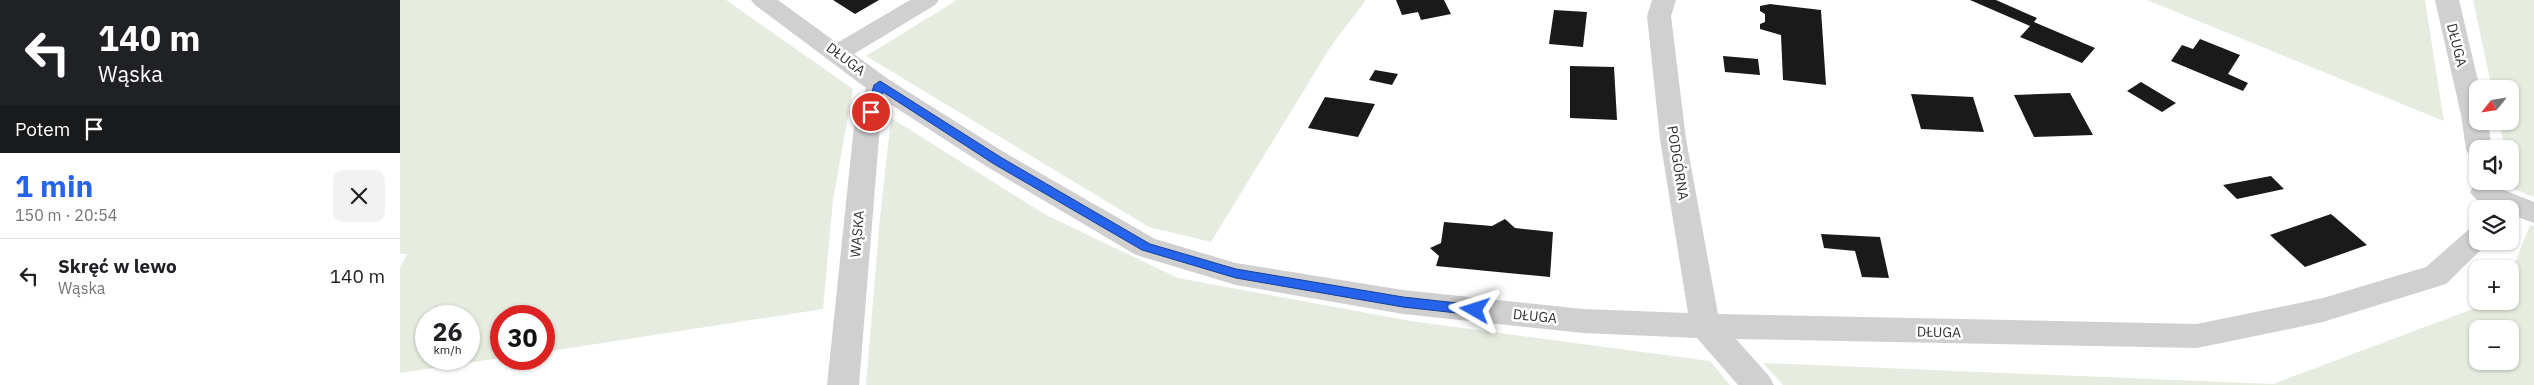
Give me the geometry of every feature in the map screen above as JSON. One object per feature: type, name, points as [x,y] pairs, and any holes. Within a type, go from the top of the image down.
[{"type":"street","name":"DŁUGA","points":[[763,0],[880,85],[998,161],[1146,247],[1236,274],[1403,302],[1583,321],[1705,326],[2197,336],[2323,310],[2436,276],[2469,246]]},
{"type":"street","points":[[838,53],[928,0]]},
{"type":"street","name":"PODGÓRNA","points":[[1664,0],[1659,16],[1674,139],[1705,326]]},
{"type":"street","name":"DŁUGA","points":[[2447,0],[2474,115],[2477,140]]},
{"type":"street","name":"WĄSKA","points":[[844,385],[867,126],[880,85]]},
{"type":"street","points":[[2483,194],[2534,213]]},
{"type":"street","points":[[1705,326],[1758,385]]},
{"type":"shaded area","points":[[400,0],[726,0],[853,89],[833,200],[823,309],[555,350],[555,305],[490,305],[490,360],[480,361],[480,305],[415,305],[415,370],[420,370],[400,373],[400,267],[407,254],[400,254]]},
{"type":"shaded area","points":[[957,0],[1366,0],[1331,46],[1211,242],[1149,227],[866,56]]},
{"type":"shaded area","points":[[2147,0],[2425,0],[2444,121]]},
{"type":"shaded area","points":[[2473,0],[2534,0],[2534,197],[2516,190],[2519,190],[2519,140],[2503,140],[2501,130],[2519,130],[2519,80],[2490,80]]},
{"type":"shaded area","points":[[891,118],[1046,215],[1178,278],[1410,321],[1710,361],[1730,385],[866,385],[880,218]]},
{"type":"shaded area","points":[[2530,225],[2534,226],[2534,385],[1783,385],[1763,363],[2273,384],[2470,310],[2519,310],[2519,260],[2516,260]]},
{"type":"building","points":[[833,0],[879,0],[855,14]]},
{"type":"building","points":[[1396,0],[1444,0],[1451,14],[1421,20],[1418,12],[1402,15]]},
{"type":"building","points":[[1970,0],[1996,0],[2037,18],[2034,22],[2095,48],[2082,63],[2020,37],[2030,26]]},
{"type":"building","points":[[1770,4],[1821,10],[1826,85],[1783,80],[1781,35],[1760,29],[1760,24],[1765,22],[1765,14],[1760,11],[1760,6]]},
{"type":"building","points":[[1554,10],[1587,12],[1583,47],[1549,44]]},
{"type":"building","points":[[2200,39],[2240,55],[2228,74],[2248,83],[2243,91],[2171,61],[2182,45],[2193,49]]},
{"type":"building","points":[[1723,56],[1758,59],[1760,75],[1725,72]]},
{"type":"building","points":[[1570,66],[1614,67],[1617,120],[1570,118]]},
{"type":"building","points":[[1375,70],[1398,74],[1392,85],[1369,80]]},
{"type":"building","points":[[2141,82],[2176,103],[2162,112],[2127,91]]},
{"type":"building","points":[[2070,93],[2093,135],[2034,137],[2014,95]]},
{"type":"building","points":[[1911,94],[1973,97],[1984,132],[1921,129]]},
{"type":"building","points":[[1325,97],[1375,104],[1358,137],[1308,128]]},
{"type":"building","points":[[2271,176],[2284,189],[2237,199],[2223,185]]},
{"type":"building","points":[[2331,214],[2367,245],[2305,267],[2270,235]]},
{"type":"building","points":[[1505,219],[1515,228],[1553,232],[1550,277],[1436,266],[1439,256],[1430,248],[1441,243],[1444,222],[1492,226]]},
{"type":"building","points":[[1821,234],[1880,237],[1889,278],[1862,277],[1855,251],[1824,248]]},
{"type":"route","points":[[871,112],[880,85],[998,161],[1146,247],[1236,274],[1403,302],[1475,310]]}]
